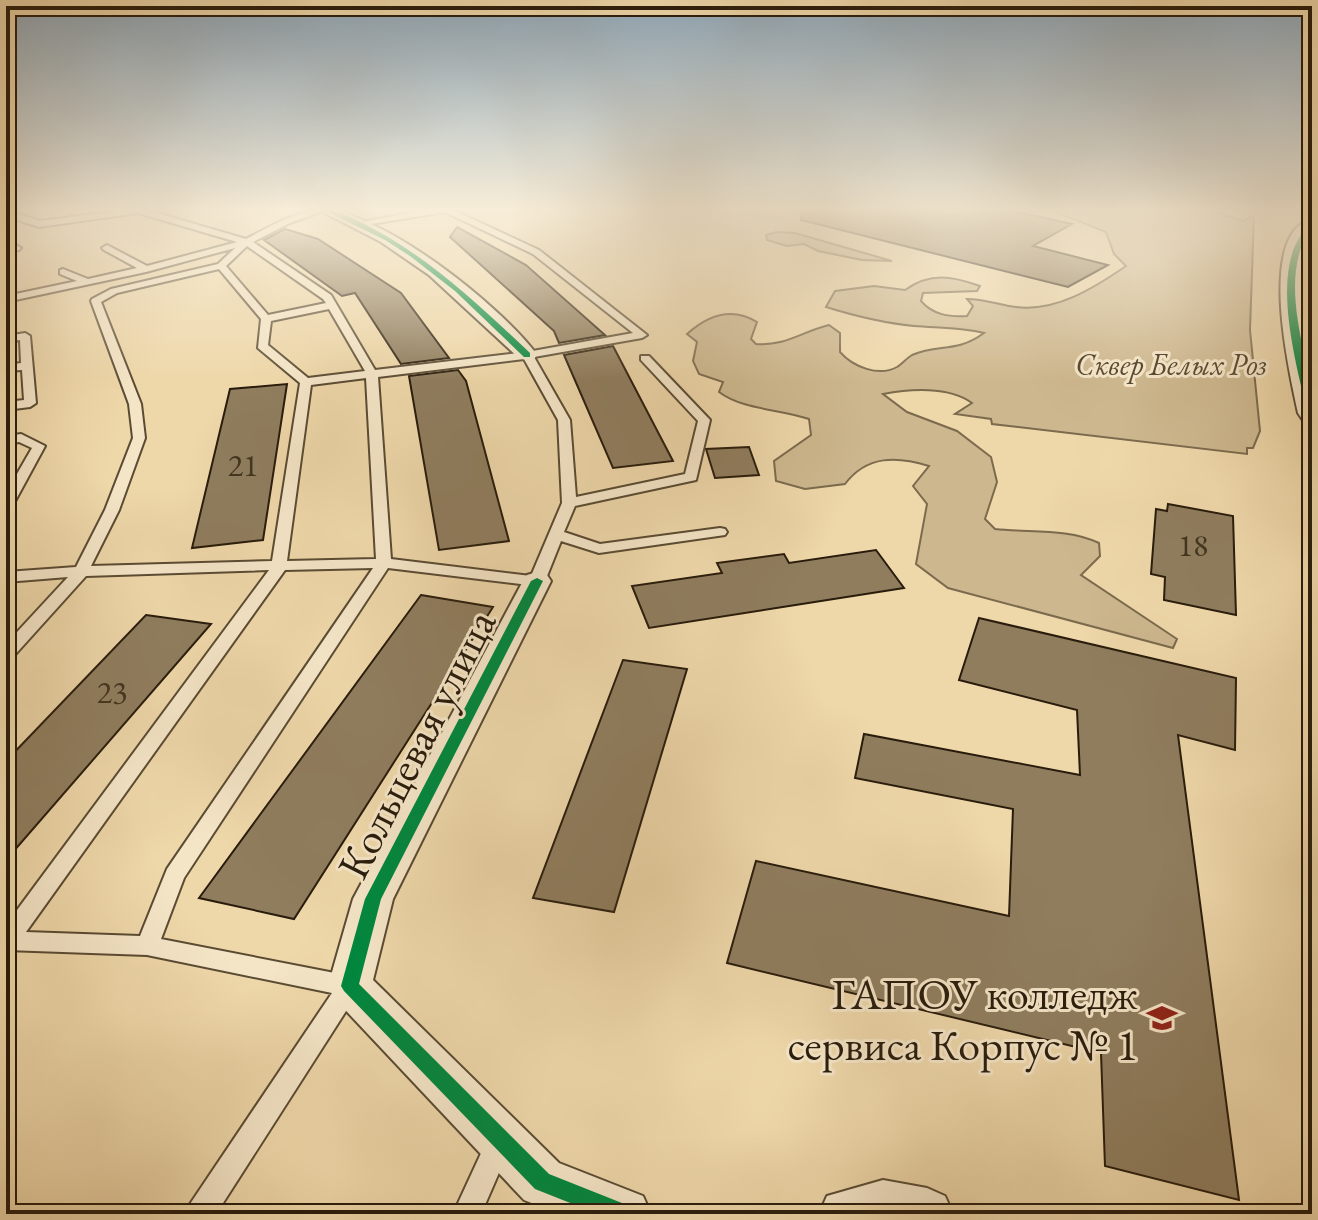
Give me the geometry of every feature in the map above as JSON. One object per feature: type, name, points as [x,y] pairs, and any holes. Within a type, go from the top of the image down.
[{"type":"street","name":"Кольцевая улица","points":[[435,267],[527,355]]},
{"type":"street","points":[[1292,267],[1293,310],[1312,413]]},
{"type":"street","name":"Кольцевая улица","points":[[350,986],[373,899],[537,581]]},
{"type":"street","points":[[350,986],[542,1182],[625,1214]]},
{"type":"street","points":[[845,1214],[883,1206],[927,1214]]},
{"type":"lane","points":[[142,267],[146,269]]},
{"type":"lane","points":[[6,299],[154,267]]},
{"type":"lane","points":[[6,654],[81,572],[112,510],[139,438],[135,404],[96,301],[114,291],[217,267]]},
{"type":"lane","points":[[222,267],[266,319],[262,346],[306,382],[527,355],[642,335],[555,267]]},
{"type":"lane","points":[[147,946],[174,875],[384,563],[372,374],[333,305],[281,267]]},
{"type":"lane","points":[[63,272],[89,282]]},
{"type":"lane","points":[[266,319],[333,305]]},
{"type":"lane","points":[[6,339],[25,336],[30,403],[6,406]]},
{"type":"lane","name":"Кольцевая улица","points":[[527,355],[564,420],[569,503],[537,581]]},
{"type":"lane","points":[[569,503],[691,477],[704,420],[645,358]]},
{"type":"lane","points":[[6,368],[25,366]]},
{"type":"lane","points":[[7,940],[279,567],[306,382]]},
{"type":"lane","points":[[6,440],[21,438],[39,446],[6,505]]},
{"type":"lane","points":[[556,534],[599,549],[720,532]]},
{"type":"lane","points":[[6,577],[384,563],[537,581]]},
{"type":"lane","points":[[7,940],[147,946],[350,986],[200,1214]]},
{"type":"lane","points":[[467,1214],[501,1140]]},
{"type":"green space","name":"Сквер Белых Роз","points":[[1125,267],[1252,267],[1250,330],[1260,431],[1253,448],[1247,448],[1247,454],[992,424],[991,419],[955,414],[972,403],[941,391],[883,394],[907,412],[957,431],[991,457],[997,482],[985,519],[995,529],[1062,533],[1099,543],[1100,556],[1081,575],[1177,639],[1173,648],[948,588],[916,564],[927,504],[913,486],[929,466],[883,460],[863,468],[845,484],[805,489],[776,481],[774,461],[811,435],[809,419],[750,406],[719,392],[723,382],[699,374],[693,361],[697,342],[687,334],[711,318],[729,314],[757,322],[751,339],[756,344],[785,341],[829,325],[840,333],[840,352],[845,357],[867,369],[890,370],[922,351],[964,344],[984,333],[891,323],[826,307],[835,291],[874,286],[905,290],[932,278],[960,280],[980,286],[977,291],[923,293],[921,301],[942,314],[967,316],[973,306],[967,299],[1031,308],[1074,297]]},
{"type":"building","points":[[302,267],[361,267],[401,293],[449,358],[401,364],[355,293],[342,296]]},
{"type":"building","points":[[483,267],[528,267],[605,335],[559,343],[554,331]]},
{"type":"building","points":[[988,267],[1104,267],[1068,287]]},
{"type":"building","points":[[613,346],[673,461],[613,468],[564,355]]},
{"type":"building","points":[[458,370],[466,381],[509,541],[439,550],[409,376]]},
{"type":"building","points":[[287,384],[263,540],[192,548],[230,389]]},
{"type":"building","points":[[749,447],[759,475],[715,478],[706,449]]},
{"type":"building","points":[[1168,504],[1233,516],[1236,615],[1164,600],[1165,577],[1151,574],[1156,509],[1167,511]]},
{"type":"building","points":[[876,550],[904,588],[649,628],[632,586],[722,573],[717,563],[784,554],[789,563]]},
{"type":"building","points":[[421,595],[493,607],[294,919],[199,898]]},
{"type":"building","points":[[146,615],[211,624],[6,860],[6,761]]},
{"type":"building","points":[[979,618],[1236,678],[1235,750],[1178,735],[1239,1200],[1105,1166],[1101,1053],[727,963],[756,861],[1009,916],[1013,809],[855,778],[864,734],[1080,775],[1077,710],[959,680]]},
{"type":"building","points":[[623,660],[687,669],[614,912],[533,898]]},
{"type":"cycle path","points":[[429,267],[527,355]]},
{"type":"cycle path","points":[[1293,267],[1293,315],[1312,413]]},
{"type":"cycle path","points":[[537,581],[373,899],[350,986],[542,1182],[625,1214]]},
{"type":"place","name":"ГАПОУ колледж сервиса Корпус № 1","points":[[1162,1018]]}]
